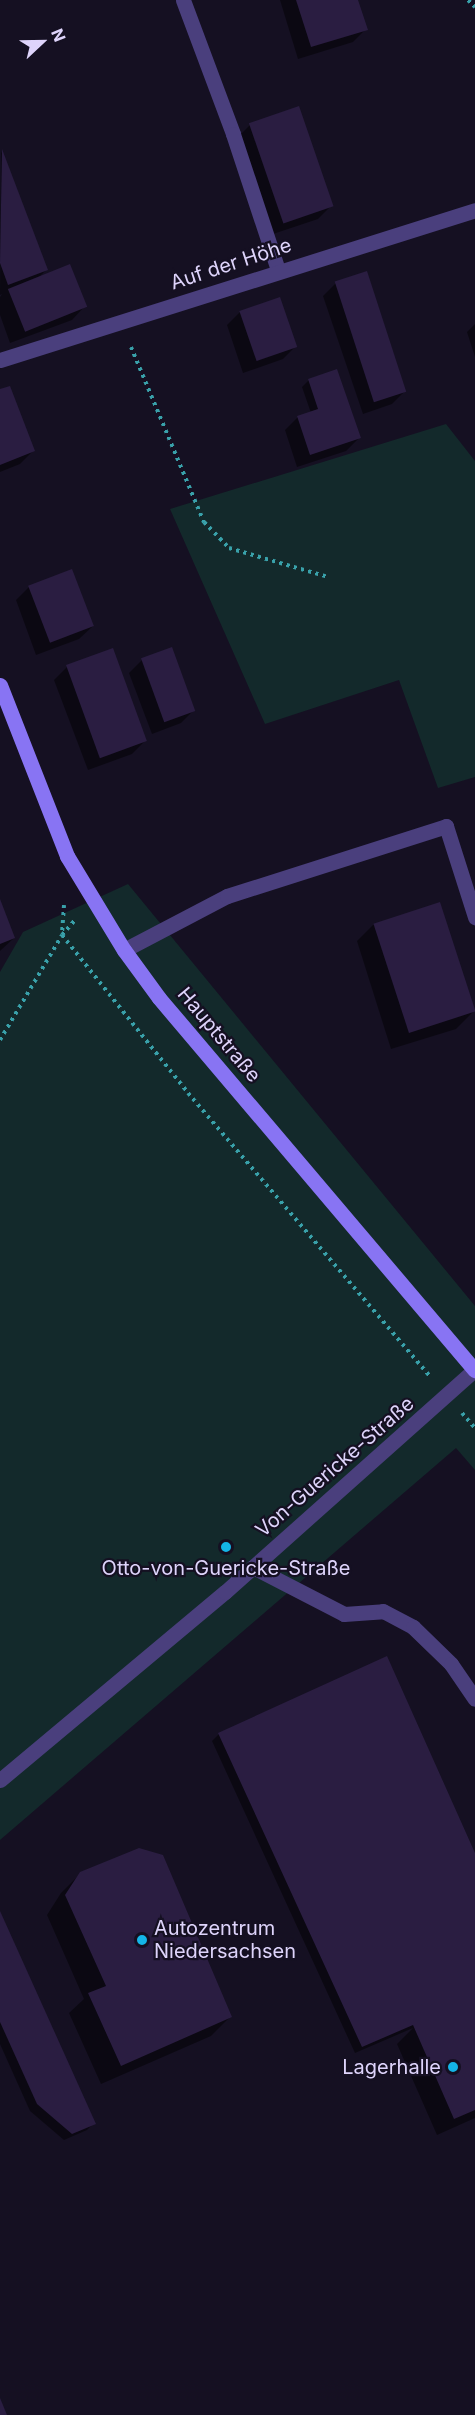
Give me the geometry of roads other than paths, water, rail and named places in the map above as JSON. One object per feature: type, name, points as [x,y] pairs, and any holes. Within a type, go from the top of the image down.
[{"type":"main road","name":"Hauptstraße","points":[[0,685],[64,847],[92,901],[124,950],[159,998],[475,1370]]},
{"type":"street","points":[[183,0],[233,134],[278,270]]},
{"type":"street","name":"Auf der Höhe","points":[[0,360],[278,270],[475,210]]},
{"type":"street","points":[[124,950],[227,896],[446,826],[474,909]]},
{"type":"street","name":"Von-Guericke-Straße","points":[[0,1780],[253,1567],[475,1370]]},
{"type":"street","points":[[253,1567],[344,1614],[383,1611],[413,1627],[451,1664],[475,1698]]},
{"type":"place","name":"Otto-von-Guericke-Straße","points":[[226,1547]]},
{"type":"place","name":"Autozentrum Niedersachsen","points":[[142,1940]]},
{"type":"place","name":"Lagerhalle","points":[[453,2067]]}]
